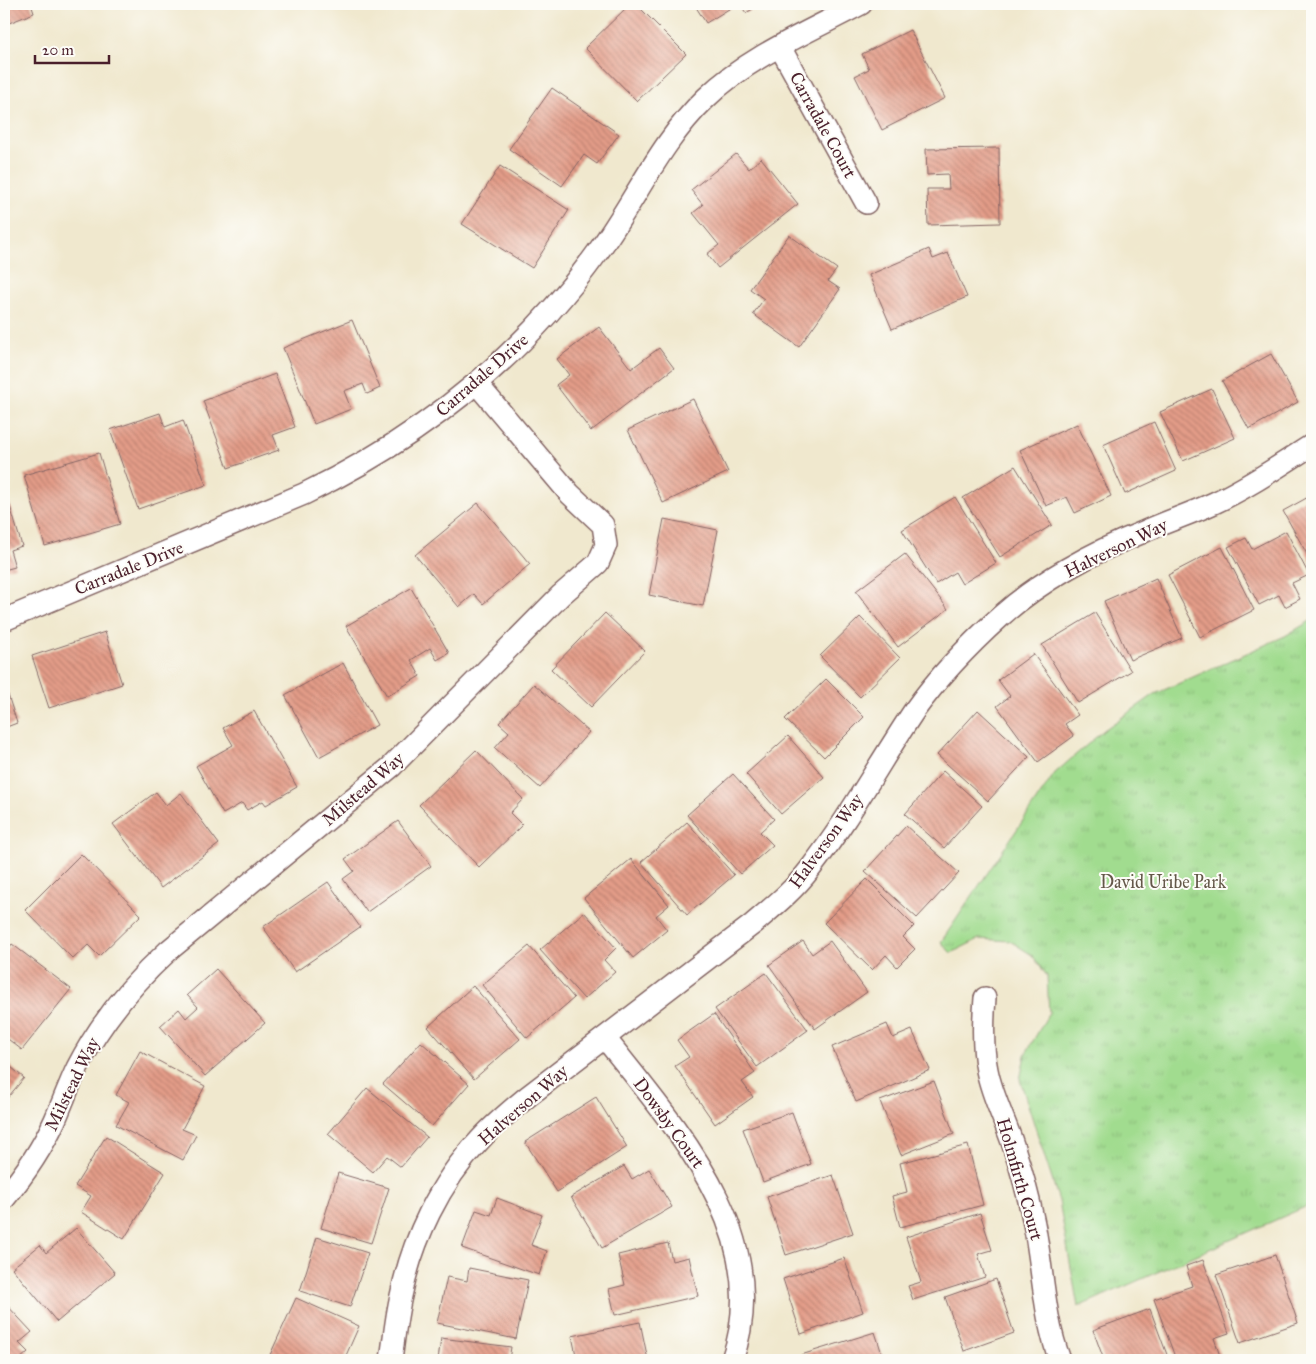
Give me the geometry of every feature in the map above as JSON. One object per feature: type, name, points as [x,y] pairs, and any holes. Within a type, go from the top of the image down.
[{"type":"street","name":"Carradale Drive","points":[[4,620],[271,509],[335,480],[418,429],[448,408],[501,363],[542,321],[580,276],[614,229],[656,158],[688,116],[707,97],[728,80],[780,47],[861,4]]},
{"type":"street","name":"Carradale Court","points":[[780,47],[866,203]]},
{"type":"street","name":"Milstead Way","points":[[4,1199],[32,1162],[44,1142],[66,1091],[93,1040],[107,1018],[147,971],[168,951],[391,766],[561,595],[598,563],[606,545],[602,525],[570,494],[477,384]]},
{"type":"street","name":"Halverson Way","points":[[391,1360],[401,1294],[412,1258],[433,1207],[461,1162],[478,1141],[499,1120],[527,1097],[753,924],[784,897],[809,870],[831,841],[915,710],[942,675],[1002,615],[1034,591],[1070,568],[1140,533],[1216,502],[1256,480],[1312,445]]},
{"type":"street","name":"Holmfirth Court","points":[[985,998],[983,1044],[987,1070],[1013,1146],[1033,1217],[1040,1251],[1049,1321],[1060,1360]]},
{"type":"street","name":"Dowsby Court","points":[[604,1038],[683,1137],[710,1183],[721,1208],[738,1262],[742,1289],[742,1312],[732,1360]]},
{"type":"green space","name":"David Uribe Park","points":[[1312,620],[1312,1204],[1078,1307],[1059,1201],[1020,1080],[1025,1055],[1049,1013],[1047,976],[1032,955],[1010,941],[979,939],[951,953],[941,942],[1055,773],[1104,730],[1155,694],[1285,636]]},
{"type":"building","points":[[4,4],[31,4],[34,13],[4,25]]},
{"type":"building","points":[[630,4],[636,4],[686,54],[637,101],[585,48]]},
{"type":"building","points":[[694,4],[737,4],[706,23]]},
{"type":"building","points":[[740,4],[761,4],[746,13]]},
{"type":"building","points":[[910,30],[945,98],[882,130],[855,76],[869,69],[862,54]]},
{"type":"building","points":[[552,88],[619,134],[597,164],[584,155],[562,186],[509,149]]},
{"type":"building","points":[[999,148],[1000,223],[928,225],[927,189],[949,189],[948,174],[927,175],[926,149]]},
{"type":"building","points":[[736,154],[749,169],[761,158],[798,204],[718,268],[707,254],[719,245],[693,213],[703,205],[691,190]]},
{"type":"building","points":[[500,166],[569,210],[532,268],[462,224]]},
{"type":"building","points":[[789,235],[837,269],[828,281],[840,289],[799,347],[753,314],[764,299],[750,289]]},
{"type":"building","points":[[929,249],[933,259],[948,253],[967,297],[892,329],[869,275]]},
{"type":"building","points":[[352,320],[380,388],[367,394],[363,384],[344,391],[351,409],[314,424],[283,348]]},
{"type":"building","points":[[599,327],[631,369],[659,348],[674,368],[591,431],[556,385],[569,375],[557,359]]},
{"type":"building","points":[[1271,354],[1298,402],[1249,429],[1222,381]]},
{"type":"building","points":[[275,374],[295,427],[273,435],[279,450],[228,468],[203,401]]},
{"type":"building","points":[[1212,389],[1235,438],[1183,461],[1160,412]]},
{"type":"building","points":[[693,399],[728,472],[663,503],[628,430]]},
{"type":"building","points":[[160,413],[165,427],[183,420],[206,485],[138,509],[110,430]]},
{"type":"building","points":[[1154,422],[1176,471],[1125,494],[1103,445]]},
{"type":"building","points":[[1077,424],[1111,496],[1075,513],[1067,497],[1046,506],[1020,450]]},
{"type":"building","points":[[99,453],[120,524],[45,546],[24,475]]},
{"type":"building","points":[[1015,466],[1052,525],[1000,557],[963,498]]},
{"type":"building","points":[[1312,495],[1312,563],[1283,511]]},
{"type":"building","points":[[7,496],[22,546],[10,550],[15,567],[4,570],[4,497]]},
{"type":"building","points":[[955,497],[996,563],[962,584],[955,572],[936,584],[902,530]]},
{"type":"building","points":[[478,503],[530,564],[483,604],[474,594],[459,607],[415,555]]},
{"type":"building","points":[[664,519],[718,530],[703,606],[649,595]]},
{"type":"building","points":[[1286,531],[1309,575],[1292,583],[1300,599],[1285,607],[1279,595],[1259,605],[1228,547],[1246,538],[1252,549]]},
{"type":"building","points":[[1222,547],[1254,610],[1200,637],[1168,575]]},
{"type":"building","points":[[905,554],[948,609],[898,647],[856,591]]},
{"type":"building","points":[[1156,578],[1182,638],[1130,660],[1104,601]]},
{"type":"building","points":[[411,588],[449,653],[437,660],[430,648],[411,660],[420,676],[387,696],[346,626]]},
{"type":"building","points":[[605,613],[645,651],[591,707],[551,669]]},
{"type":"building","points":[[1095,613],[1131,671],[1078,703],[1042,645]]},
{"type":"building","points":[[860,617],[900,658],[860,697],[820,656]]},
{"type":"building","points":[[105,632],[122,684],[49,708],[32,656]]},
{"type":"building","points":[[1033,654],[1078,715],[1065,724],[1074,736],[1038,762],[997,706],[1010,696],[998,680]]},
{"type":"building","points":[[343,663],[377,725],[319,757],[285,695]]},
{"type":"building","points":[[826,679],[864,717],[824,757],[785,719]]},
{"type":"building","points":[[4,683],[17,723],[4,728]]},
{"type":"building","points":[[534,684],[589,732],[540,788],[495,748],[509,732],[499,723]]},
{"type":"building","points":[[978,710],[1029,757],[988,801],[937,755]]},
{"type":"building","points":[[254,711],[297,787],[266,805],[263,801],[247,810],[242,803],[223,814],[196,766],[233,745],[223,728]]},
{"type":"building","points":[[788,736],[824,777],[781,814],[746,774]]},
{"type":"building","points":[[476,750],[523,799],[510,813],[522,825],[479,867],[419,805]]},
{"type":"building","points":[[943,771],[982,806],[944,848],[905,814]]},
{"type":"building","points":[[733,774],[774,819],[760,832],[773,845],[740,874],[687,815]]},
{"type":"building","points":[[156,792],[166,805],[181,793],[219,844],[161,888],[113,824]]},
{"type":"building","points":[[398,821],[431,866],[367,912],[343,879],[354,871],[345,859]]},
{"type":"building","points":[[687,822],[734,875],[687,915],[641,862]]},
{"type":"building","points":[[906,826],[959,873],[917,918],[865,871]]},
{"type":"building","points":[[81,854],[141,915],[99,956],[88,945],[73,959],[25,910]]},
{"type":"building","points":[[631,859],[669,905],[656,916],[667,930],[633,958],[584,898]]},
{"type":"building","points":[[867,879],[914,926],[903,937],[915,949],[897,967],[886,955],[872,970],[824,923]]},
{"type":"building","points":[[328,882],[360,927],[295,972],[263,927]]},
{"type":"building","points":[[584,912],[616,948],[604,960],[615,972],[584,999],[540,950]]},
{"type":"building","points":[[803,941],[812,954],[830,941],[867,992],[815,1029],[769,965]]},
{"type":"building","points":[[12,944],[71,989],[22,1050],[4,1036],[4,954]]},
{"type":"building","points":[[529,946],[574,998],[527,1038],[482,985]]},
{"type":"building","points":[[216,969],[265,1023],[205,1076],[160,1026],[179,1009],[186,1018],[198,1007],[187,995]]},
{"type":"building","points":[[766,973],[808,1030],[757,1067],[715,1009]]},
{"type":"building","points":[[473,986],[520,1039],[474,1079],[428,1027]]},
{"type":"building","points":[[714,1014],[755,1073],[742,1082],[753,1097],[715,1124],[675,1066],[689,1057],[677,1040]]},
{"type":"building","points":[[887,1024],[893,1038],[912,1030],[930,1070],[856,1102],[832,1047]]},
{"type":"building","points":[[421,1042],[469,1084],[432,1126],[383,1084]]},
{"type":"building","points":[[140,1051],[205,1086],[182,1129],[196,1135],[183,1160],[116,1125],[129,1102],[116,1095]]},
{"type":"building","points":[[4,1061],[24,1078],[4,1102]]},
{"type":"building","points":[[934,1081],[954,1134],[901,1155],[880,1101]]},
{"type":"building","points":[[367,1088],[427,1137],[401,1167],[387,1156],[373,1172],[328,1134]]},
{"type":"building","points":[[596,1097],[627,1147],[557,1192],[525,1142]]},
{"type":"building","points":[[792,1112],[811,1164],[763,1182],[743,1129]]},
{"type":"building","points":[[106,1136],[165,1173],[124,1239],[81,1212],[91,1196],[75,1186]]},
{"type":"building","points":[[968,1145],[983,1205],[900,1227],[892,1196],[907,1192],[900,1163]]},
{"type":"building","points":[[624,1166],[632,1179],[649,1169],[672,1207],[602,1248],[571,1197]]},
{"type":"building","points":[[338,1173],[389,1188],[371,1243],[321,1228]]},
{"type":"building","points":[[833,1175],[853,1233],[786,1255],[767,1197]]},
{"type":"building","points":[[497,1198],[542,1215],[531,1245],[547,1251],[539,1275],[462,1248],[476,1210],[491,1215]]},
{"type":"building","points":[[980,1213],[992,1250],[978,1254],[985,1277],[913,1300],[908,1286],[921,1282],[906,1237]]},
{"type":"building","points":[[76,1228],[115,1273],[57,1322],[12,1268],[40,1245],[46,1253]]},
{"type":"building","points":[[317,1237],[368,1253],[350,1307],[300,1291]]},
{"type":"building","points":[[668,1243],[672,1261],[689,1257],[698,1296],[615,1315],[609,1289],[625,1285],[618,1255]]},
{"type":"building","points":[[1275,1255],[1298,1323],[1240,1343],[1216,1275]]},
{"type":"building","points":[[844,1258],[863,1312],[801,1334],[783,1279]]},
{"type":"building","points":[[1203,1260],[1229,1333],[1214,1338],[1220,1356],[1208,1360],[1176,1360],[1154,1299],[1192,1286],[1186,1266]]},
{"type":"building","points":[[469,1268],[528,1280],[516,1339],[437,1323],[447,1277],[467,1281]]},
{"type":"building","points":[[996,1279],[1014,1333],[964,1351],[945,1297]]},
{"type":"building","points":[[296,1298],[359,1326],[344,1360],[283,1360],[270,1355]]},
{"type":"building","points":[[4,1302],[32,1332],[19,1343],[28,1352],[19,1360],[12,1360],[7,1355],[4,1358]]},
{"type":"building","points":[[1150,1309],[1169,1360],[1104,1360],[1093,1330]]},
{"type":"building","points":[[640,1322],[648,1360],[577,1360],[572,1336]]},
{"type":"building","points":[[875,1332],[884,1360],[802,1360],[801,1355]]},
{"type":"building","points":[[441,1338],[511,1347],[509,1360],[438,1360]]}]
